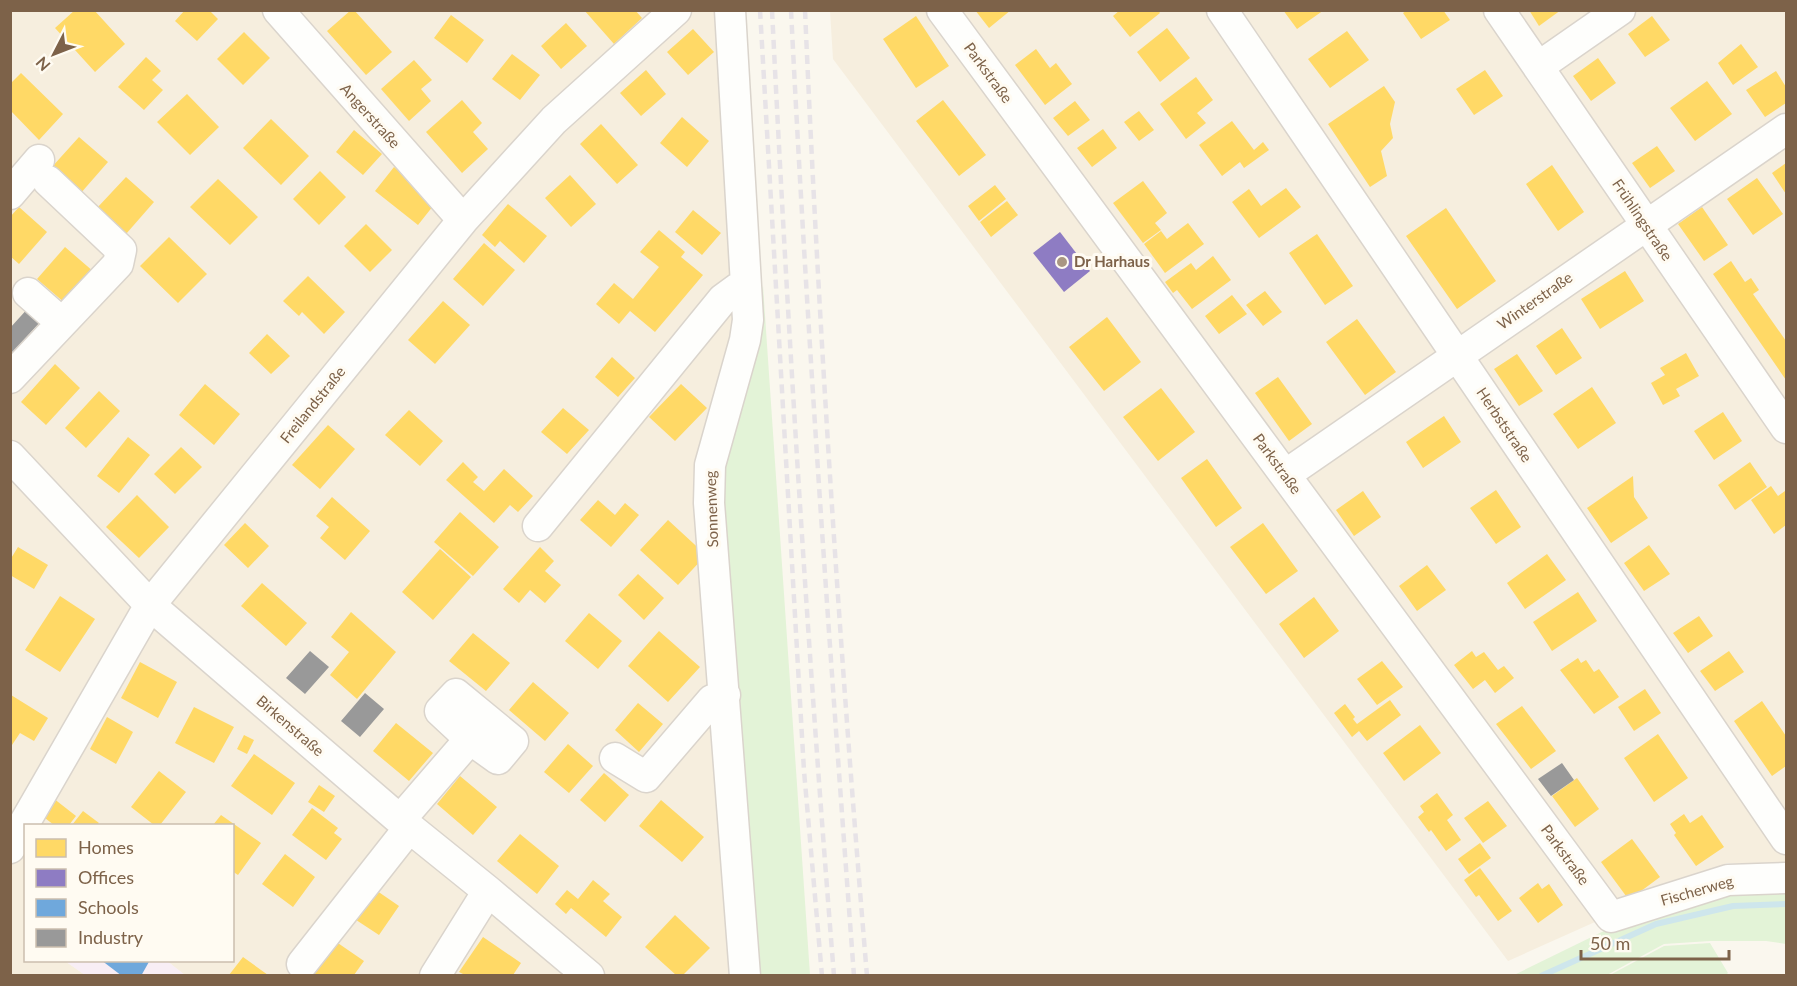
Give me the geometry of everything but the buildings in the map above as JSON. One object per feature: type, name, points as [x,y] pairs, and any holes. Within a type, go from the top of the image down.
[{"type":"street","name":"Angerstraße","points":[[278,10],[463,220]]},
{"type":"street","name":"Freilandstraße","points":[[24,824],[150,605],[463,220],[554,120],[676,10]]},
{"type":"street","name":"Sonnenweg","points":[[730,10],[748,320],[745,339],[710,465],[709,503],[745,975]]},
{"type":"street","name":"Parkstraße","points":[[942,10],[1611,917]]},
{"type":"street","name":"Herbststraße","points":[[1222,10],[1786,839]]},
{"type":"street","name":"Frühlingstraße","points":[[1499,10],[1646,225],[1783,417]]},
{"type":"street","points":[[1538,68],[1620,10]]},
{"type":"street","name":"Winterstraße","points":[[1286,475],[1786,129]]},
{"type":"street","points":[[10,194],[43,171],[121,250],[118,264],[10,378]]},
{"type":"street","points":[[538,526],[723,299],[738,288],[746,289]]},
{"type":"street","points":[[28,293],[62,323]]},
{"type":"street","name":"Birkenstraße","points":[[10,456],[150,605],[404,824],[589,975]]},
{"type":"street","points":[[615,758],[646,777],[712,700],[725,696]]},
{"type":"street","points":[[302,964],[404,824],[470,739]]},
{"type":"street","name":"Freilandstraße","points":[[10,849],[24,825]]},
{"type":"street","name":"Fischerweg","points":[[1611,917],[1728,880],[1786,878]]},
{"type":"street","points":[[435,975],[488,891]]},
{"type":"shaded area","points":[[10,11],[720,11],[740,320],[737,975],[185,975],[168,962],[234,962],[234,824],[24,824],[24,962],[66,962],[85,975],[11,975]]},
{"type":"shaded area","points":[[830,11],[1786,11],[1786,866],[1727,863],[1508,961],[833,59]]},
{"type":"shaded area","points":[[66,962],[168,962],[185,975],[85,975]]},
{"type":"green space","points":[[763,286],[810,975],[755,976],[717,507],[725,444],[756,357],[760,298]]},
{"type":"green space","points":[[1786,883],[1786,944],[1766,941],[1710,941],[1664,944],[1607,975],[1512,976],[1612,927],[1725,891]]},
{"type":"green space","points":[[1710,943],[1728,973],[1726,975],[1610,975],[1664,946]]},
{"type":"waterway","points":[[1541,976],[1656,924],[1733,906],[1786,904]]},
{"type":"railway","points":[[760,10],[804,771],[822,976]]},
{"type":"railway","points":[[772,10],[799,493],[834,976]]},
{"type":"railway","points":[[791,10],[804,252],[854,976]]},
{"type":"railway","points":[[805,10],[831,493],[867,976]]},
{"type":"place","name":"Dr Harhaus","points":[[1062,262]]}]
